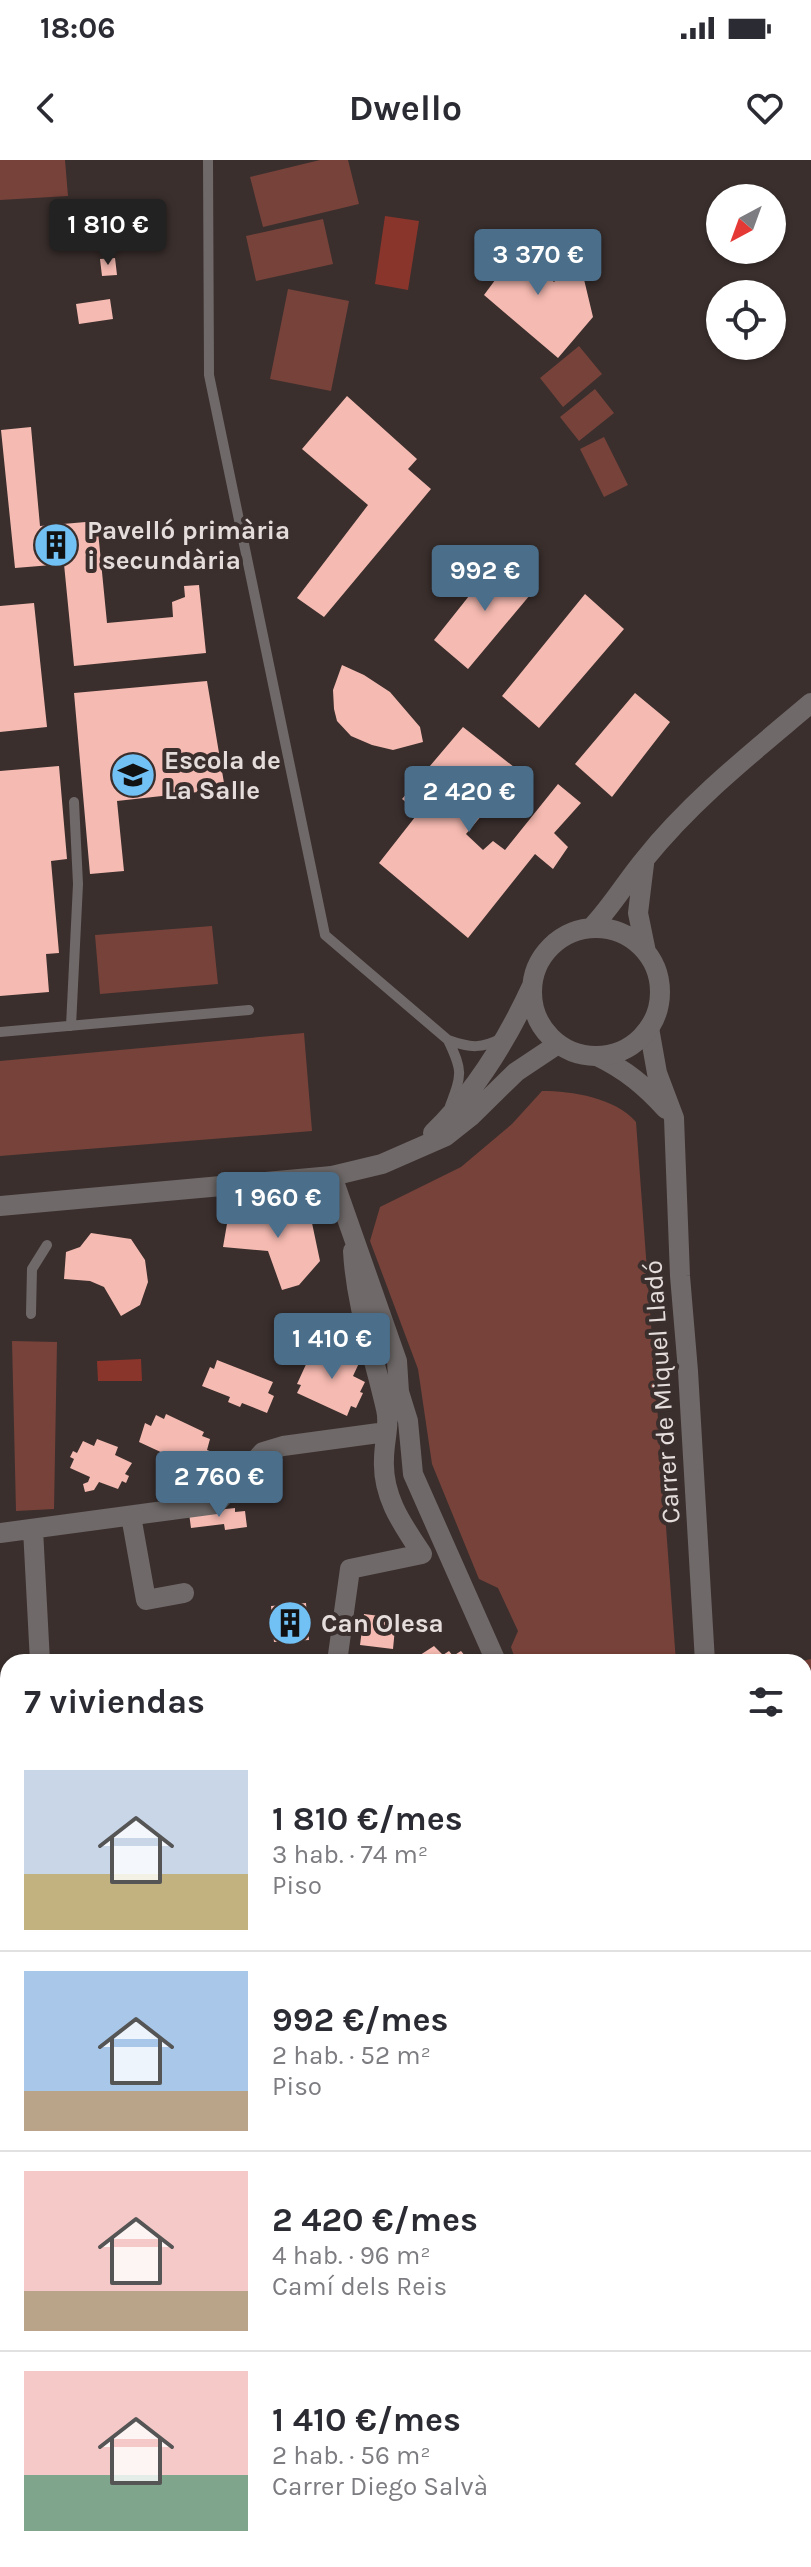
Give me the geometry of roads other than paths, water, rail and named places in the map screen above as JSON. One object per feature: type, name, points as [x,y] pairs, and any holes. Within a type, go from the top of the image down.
[{"type":"street","points":[[591,928],[613,905],[644,860],[713,787],[811,703]]},
{"type":"street","points":[[532,986],[534,1008],[543,1029],[558,1044],[576,1053],[597,1056],[617,1053],[636,1043],[649,1028],[658,1010],[660,990],[656,970],[646,952],[638,913],[644,860]]},
{"type":"street","points":[[413,1152],[443,1123],[484,1074],[510,1033],[532,986],[538,964],[551,946],[569,934],[591,928],[613,930],[631,938],[646,952]]},
{"type":"street","name":"Carrer de Miquel Lladó","points":[[649,1028],[657,1073],[674,1118],[680,1276],[705,1654]]},
{"type":"street","points":[[0,1206],[332,1176],[382,1164],[446,1136],[516,1072],[558,1044]]},
{"type":"street","points":[[597,1056],[641,1082],[674,1118]]},
{"type":"street","points":[[332,1176],[397,1361],[399,1392],[408,1421],[413,1474],[493,1654]]},
{"type":"street","points":[[338,1654],[350,1569],[422,1554],[387,1494],[383,1460],[387,1413],[355,1286],[352,1234]]},
{"type":"street","points":[[0,1533],[216,1504],[263,1452],[283,1446],[386,1432]]},
{"type":"street","points":[[131,1516],[146,1600],[184,1593]]},
{"type":"street","points":[[33,1529],[40,1654]]},
{"type":"lane","points":[[208,160],[209,375],[325,935],[448,1040],[471,1048],[487,1046],[510,1033]]},
{"type":"lane","points":[[71,1026],[78,884],[74,802]]},
{"type":"lane","points":[[0,1032],[249,1010]]},
{"type":"lane","points":[[443,1123],[457,1088],[461,1065],[448,1040]]},
{"type":"lane","points":[[31,1314],[32,1269],[47,1245]]},
{"type":"place","name":"Pavelló primària i secundària","points":[[56,545]]},
{"type":"place","name":"Escola de La Salle","points":[[133,775]]},
{"type":"place","name":"Can Olesa","points":[[290,1623]]}]
